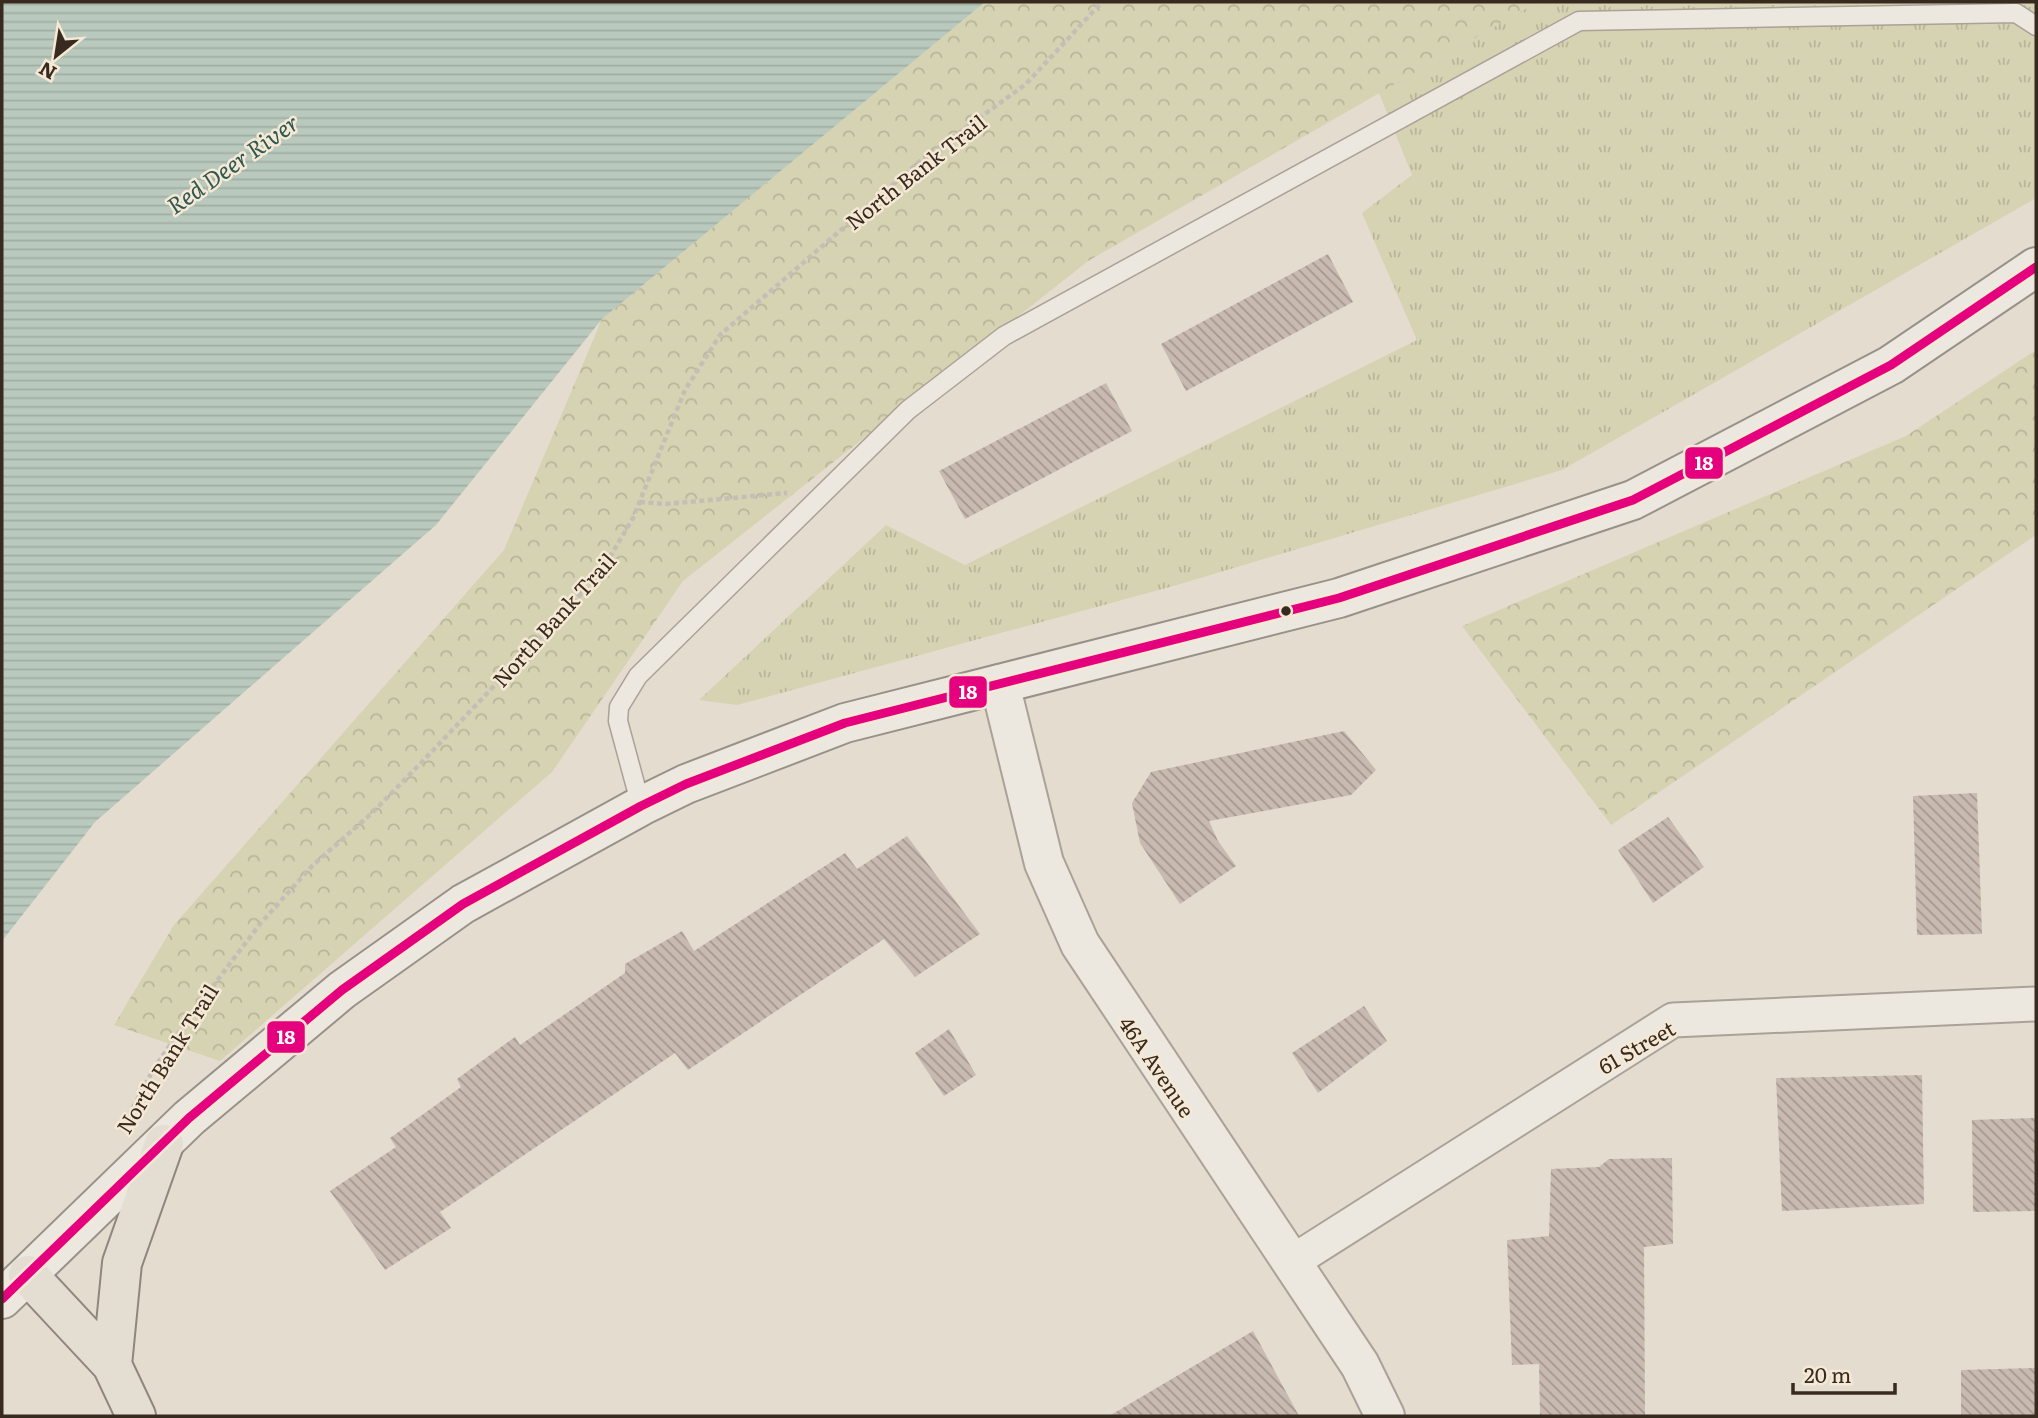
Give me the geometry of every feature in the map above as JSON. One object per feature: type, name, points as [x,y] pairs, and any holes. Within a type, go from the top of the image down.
[{"type":"main road","points":[[136,1416],[113,1364],[15,1287],[189,1118],[342,990],[416,935],[523,869],[686,784],[845,723],[1339,598],[1633,500],[1891,365],[2036,267]]},
{"type":"main road","name":"46A Avenue","points":[[1000,684],[1044,863],[1069,924],[1105,985],[1360,1366],[1385,1416]]},
{"type":"main road","points":[[113,1364],[122,1263],[164,1144]]},
{"type":"street","name":"61 Street","points":[[1292,1262],[1673,1020],[2036,1004]]},
{"type":"lane","points":[[641,806],[618,721],[619,707],[638,676],[908,410],[1004,336],[1055,305],[1579,21],[2016,13],[2036,26]]},
{"type":"path","name":"North Bank Trail","points":[[118,1136],[153,1070],[221,971],[312,866],[372,813],[592,583],[627,532],[685,390],[720,335],[919,162],[1026,85],[1102,2]]},
{"type":"path","points":[[640,502],[666,504],[827,490]]},
{"type":"green space","points":[[985,2],[1553,2],[1532,5],[1088,261],[683,581],[552,772],[220,1061],[114,1025],[174,925],[504,550],[602,319]]},
{"type":"green space","points":[[1553,2],[2036,2],[2036,198],[1562,470],[1177,585],[737,705],[699,700],[886,525],[965,565],[1417,340],[1362,213],[1412,175],[1379,93],[1532,5]]},
{"type":"green space","points":[[2036,350],[2036,535],[1611,825],[1462,626],[1906,436]]},
{"type":"water","name":"Red Deer River","points":[[2,2],[985,2],[602,319],[436,525],[95,822],[2,941]]},
{"type":"building","points":[[1328,254],[1353,302],[1186,391],[1161,344]]},
{"type":"building","points":[[1106,383],[1132,431],[965,519],[939,471]]},
{"type":"building","points":[[1344,731],[1376,770],[1351,795],[1209,821],[1218,841],[1236,866],[1180,904],[1140,843],[1132,803],[1151,772]]},
{"type":"building","points":[[1977,793],[1982,934],[1917,935],[1913,796]]},
{"type":"building","points":[[1668,817],[1704,867],[1653,903],[1618,850]]},
{"type":"building","points":[[907,836],[980,934],[915,977],[884,939],[688,1070],[675,1053],[440,1212],[451,1228],[385,1270],[330,1191],[396,1147],[390,1138],[461,1087],[457,1079],[515,1037],[520,1045],[625,973],[625,964],[682,931],[694,951],[845,853],[857,869]]},
{"type":"building","points":[[1364,1006],[1387,1041],[1318,1093],[1292,1053]]},
{"type":"building","points":[[949,1029],[976,1075],[944,1096],[915,1053]]},
{"type":"building","points":[[1922,1075],[1924,1204],[1782,1211],[1776,1078]]},
{"type":"building","points":[[2036,1118],[2036,1211],[1973,1212],[1972,1120]]},
{"type":"building","points":[[1672,1158],[1673,1244],[1644,1247],[1645,1416],[1540,1416],[1539,1364],[1512,1365],[1507,1240],[1549,1236],[1551,1169],[1599,1167],[1609,1159]]},
{"type":"building","points":[[1253,1331],[1299,1416],[1109,1416]]},
{"type":"building","points":[[2036,1368],[2036,1416],[1961,1416],[1961,1370]]},
{"type":"transit line","name":"18","points":[[2,1299],[189,1118],[342,990],[463,904],[641,806],[686,784],[845,723],[1339,598],[1633,500],[1891,365],[2036,267]]}]
